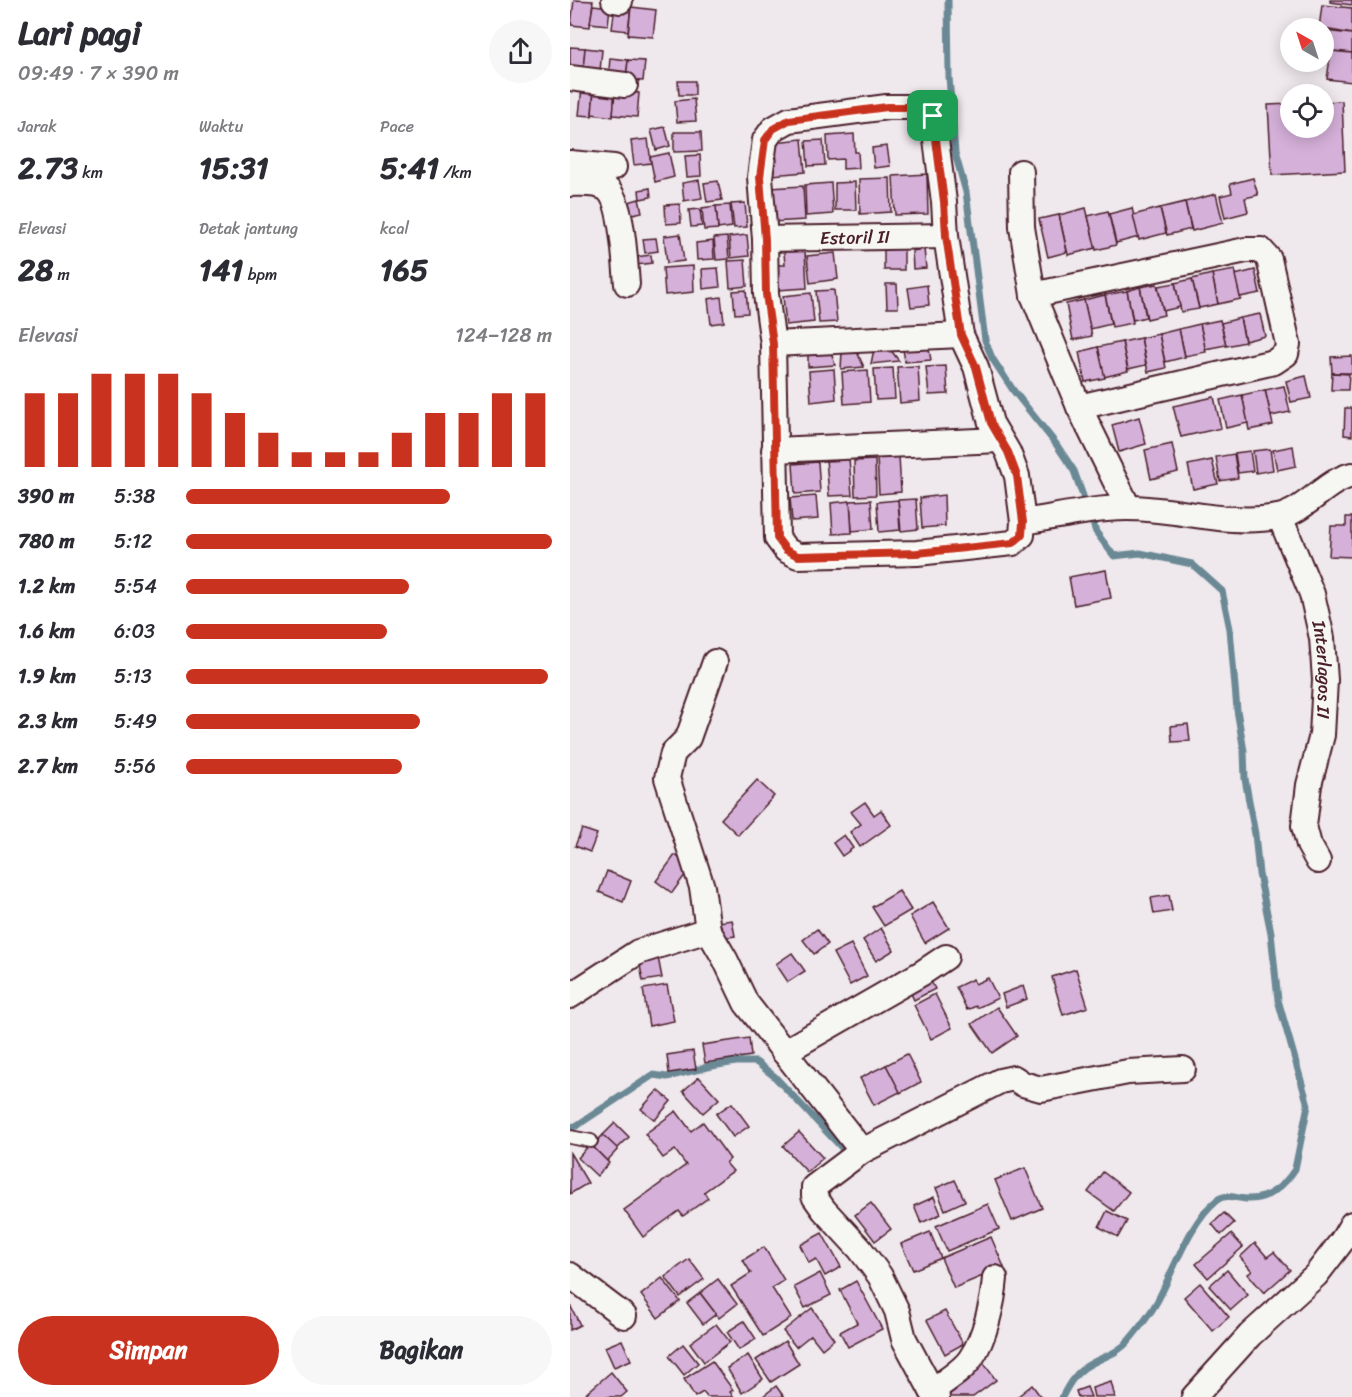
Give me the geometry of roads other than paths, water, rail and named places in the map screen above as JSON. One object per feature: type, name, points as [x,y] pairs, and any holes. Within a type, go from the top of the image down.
[{"type":"street","points":[[570,78],[625,85]]},
{"type":"street","points":[[887,107],[926,107],[933,116],[946,236],[961,335],[976,367],[991,423],[1008,452],[1017,476],[1023,522],[1022,535],[1013,543],[917,553],[798,556],[786,550],[777,538],[773,344],[766,294],[765,239],[760,177],[765,140],[773,129],[789,120],[887,107]]},
{"type":"street","points":[[570,163],[614,167]]},
{"type":"street","points":[[1021,172],[1022,227],[1033,295],[1117,508]]},
{"type":"street","points":[[570,184],[595,184],[607,189],[617,205],[627,284]]},
{"type":"street","name":"Estoril II","points":[[765,239],[946,236]]},
{"type":"street","points":[[1033,295],[1246,250],[1260,250],[1269,259],[1288,344],[1286,354],[1274,362],[1079,407]]},
{"type":"street","points":[[773,344],[961,335]]},
{"type":"street","points":[[774,450],[1000,440]]},
{"type":"street","points":[[1023,522],[1117,508],[1257,520],[1280,517],[1334,483],[1352,475]]},
{"type":"street","name":"Interlagos II","points":[[1280,517],[1312,594],[1322,638],[1325,680],[1322,735],[1309,785],[1304,826],[1309,845],[1318,861]]},
{"type":"street","points":[[715,662],[688,738],[673,753],[667,778],[702,887],[708,930],[746,1003],[862,1151]]},
{"type":"street","points":[[570,996],[638,951],[708,930]]},
{"type":"street","points":[[784,1052],[946,957]]},
{"type":"street","points":[[995,1278],[993,1298],[978,1346],[970,1360],[935,1394],[904,1339],[897,1311],[880,1276],[860,1249],[824,1210],[814,1196],[814,1187],[862,1151],[1000,1081],[1014,1078],[1041,1089],[1128,1072],[1184,1069]]},
{"type":"street","points":[[1194,1397],[1250,1335],[1316,1275],[1352,1224]]},
{"type":"street","points":[[570,1275],[624,1316]]},
{"type":"lane","points":[[570,1137],[591,1141]]},
{"type":"waterway","points":[[948,0],[949,77],[955,153],[966,192],[985,340],[992,358],[1074,471],[1096,532],[1114,556],[1140,553],[1192,564],[1222,591],[1230,629],[1245,779],[1255,834],[1259,874],[1271,933],[1278,1000],[1308,1105],[1295,1169],[1286,1181],[1269,1194],[1255,1199],[1224,1197],[1217,1200],[1191,1232],[1159,1298],[1142,1324],[1120,1349],[1080,1371],[1062,1397]]},
{"type":"waterway","points":[[570,1127],[576,1126],[653,1075],[667,1077],[712,1066],[736,1062],[756,1062],[774,1076],[843,1149],[840,1158]]}]
